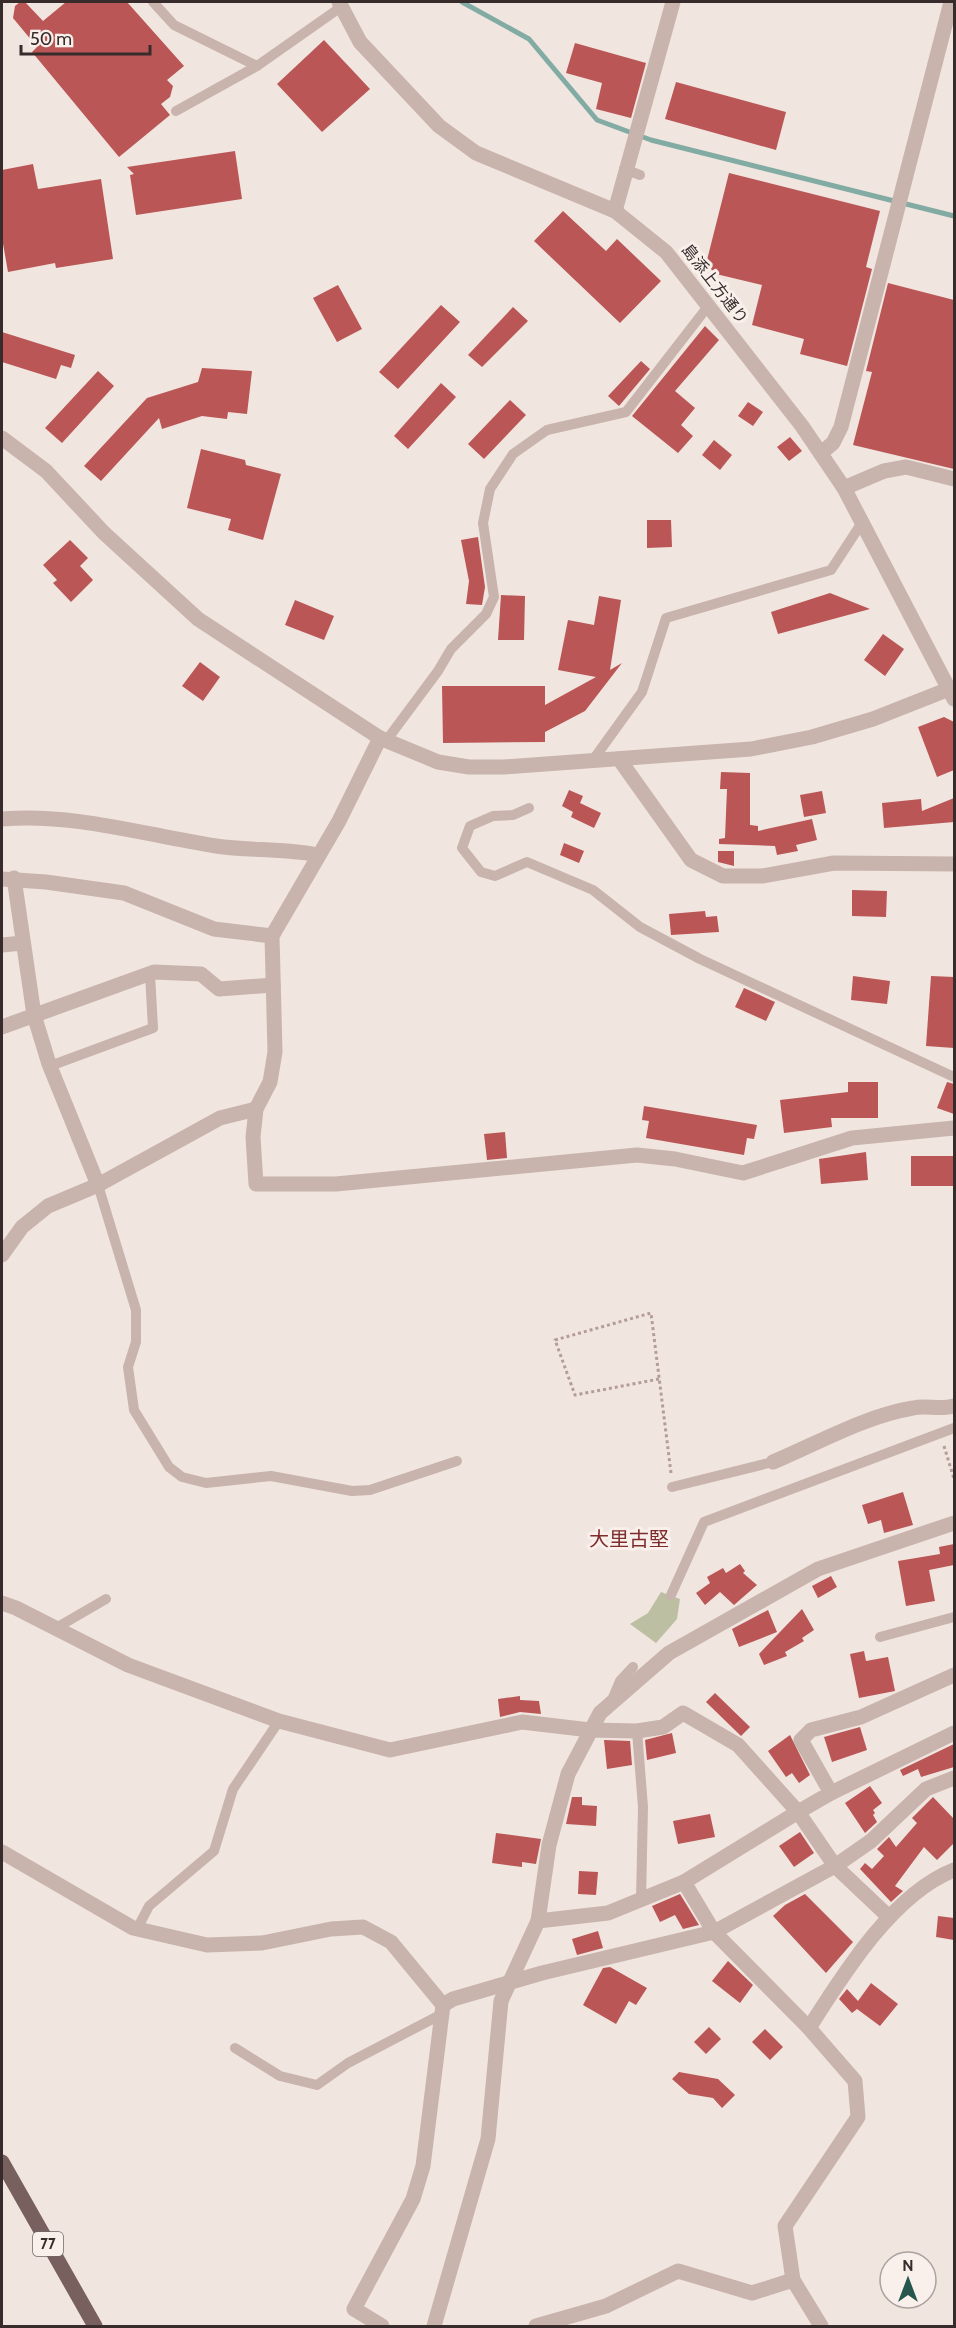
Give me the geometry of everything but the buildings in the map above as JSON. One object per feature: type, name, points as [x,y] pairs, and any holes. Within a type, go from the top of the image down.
[{"type":"main road","name":"77","points":[[2,2162],[94,2326]]},
{"type":"street","points":[[615,211],[630,171],[636,136],[673,2]]},
{"type":"street","points":[[821,453],[833,443],[841,427],[951,2]]},
{"type":"street","name":"島添上方通り","points":[[340,4],[360,42],[439,126],[476,153],[615,211],[666,252],[821,453],[844,488],[952,694]]},
{"type":"street","points":[[2,438],[46,471],[104,533],[198,619],[383,740],[438,762],[470,768],[751,749],[812,737],[952,694]]},
{"type":"street","points":[[844,488],[884,471],[906,467],[954,479]]},
{"type":"street","points":[[383,740],[296,898],[272,936],[275,1052],[270,1082],[256,1109],[253,1137],[256,1184],[336,1184],[637,1155],[675,1159],[743,1173],[852,1138],[954,1128]]},
{"type":"street","points":[[619,759],[692,860],[723,876],[762,876],[834,863],[954,864]]},
{"type":"street","points":[[2,819],[80,821],[152,832],[225,847],[300,851],[318,855]]},
{"type":"street","points":[[98,1185],[50,1066],[34,1015],[23,943],[8,879],[124,893],[214,929],[272,936]]},
{"type":"street","points":[[2,945],[23,943]]},
{"type":"street","points":[[2,1027],[150,974],[201,974],[219,989],[273,985]]},
{"type":"street","points":[[2,1255],[22,1227],[48,1206],[98,1185],[220,1118],[256,1109]]},
{"type":"street","points":[[773,1462],[879,1418],[915,1407],[945,1409],[954,1406]]},
{"type":"street","points":[[434,2326],[488,2139],[501,2001],[538,1921],[549,1845],[566,1784],[590,1730],[612,1700],[669,1653],[818,1569],[954,1523]]},
{"type":"street","points":[[2,1603],[128,1665],[279,1721],[390,1750],[522,1722],[590,1730],[637,1731],[663,1726],[683,1713],[738,1745],[798,1812],[835,1866],[889,1917]]},
{"type":"street","points":[[831,1793],[801,1740],[811,1730],[861,1718],[954,1675]]},
{"type":"street","points":[[538,1921],[608,1914],[684,1882],[831,1793],[954,1733]]},
{"type":"street","points":[[382,2326],[354,2309],[416,2188],[423,2166],[443,2010],[453,1999],[512,1981],[714,1932],[835,1866],[871,1841],[926,1789],[954,1778]]},
{"type":"street","points":[[2,1852],[137,1929],[207,1944],[262,1943],[331,1929],[363,1928],[391,1942],[443,2010]]},
{"type":"street","points":[[809,2028],[838,1983],[889,1917],[936,1877],[954,1870]]},
{"type":"street","points":[[684,1882],[714,1932],[809,2028],[855,2081],[858,2117],[785,2226],[793,2280],[820,2326]]},
{"type":"street","points":[[537,2326],[606,2306],[678,2271],[752,2293],[793,2280]]},
{"type":"lane","points":[[153,2],[174,26],[257,66]]},
{"type":"lane","points":[[176,111],[257,66],[340,4]]},
{"type":"lane","points":[[383,740],[438,671],[451,649],[486,614],[494,597],[483,523],[490,489],[513,454],[547,430],[626,412],[709,305]]},
{"type":"lane","points":[[593,760],[642,692],[666,618],[831,570],[863,521]]},
{"type":"lane","points":[[529,808],[513,815],[493,816],[471,826],[462,848],[481,872],[495,876],[527,862],[550,870],[593,890],[640,927],[700,959],[954,1077]]},
{"type":"lane","points":[[50,1066],[153,1028],[150,974]]},
{"type":"lane","points":[[98,1185],[136,1310],[136,1342],[128,1367],[134,1410],[169,1467],[182,1477],[206,1483],[271,1476],[352,1491],[370,1490],[457,1461]]},
{"type":"lane","points":[[671,1595],[704,1522],[954,1428]]},
{"type":"lane","points":[[672,1487],[773,1462]]},
{"type":"lane","points":[[56,1628],[106,1599]]},
{"type":"lane","points":[[880,1637],[954,1617]]},
{"type":"lane","points":[[612,1700],[620,1681],[633,1667]]},
{"type":"lane","points":[[137,1929],[149,1906],[214,1851],[233,1789],[279,1721]]},
{"type":"lane","points":[[637,1731],[644,1807],[641,1900]]},
{"type":"lane","points":[[235,2048],[280,2076],[317,2085],[348,2063],[443,2010]]},
{"type":"path","points":[[659,1379],[575,1395],[555,1340],[651,1313],[659,1379],[672,1487]]},
{"type":"path","points":[[940,1433],[954,1479]]},
{"type":"green space","points":[[661,1592],[680,1599],[677,1619],[656,1643],[630,1624],[648,1613]]},
{"type":"waterway","points":[[462,2],[529,39],[597,120],[651,140],[954,216]]},
{"type":"district","name":"大里古堅","points":[[629,1539]]}]
